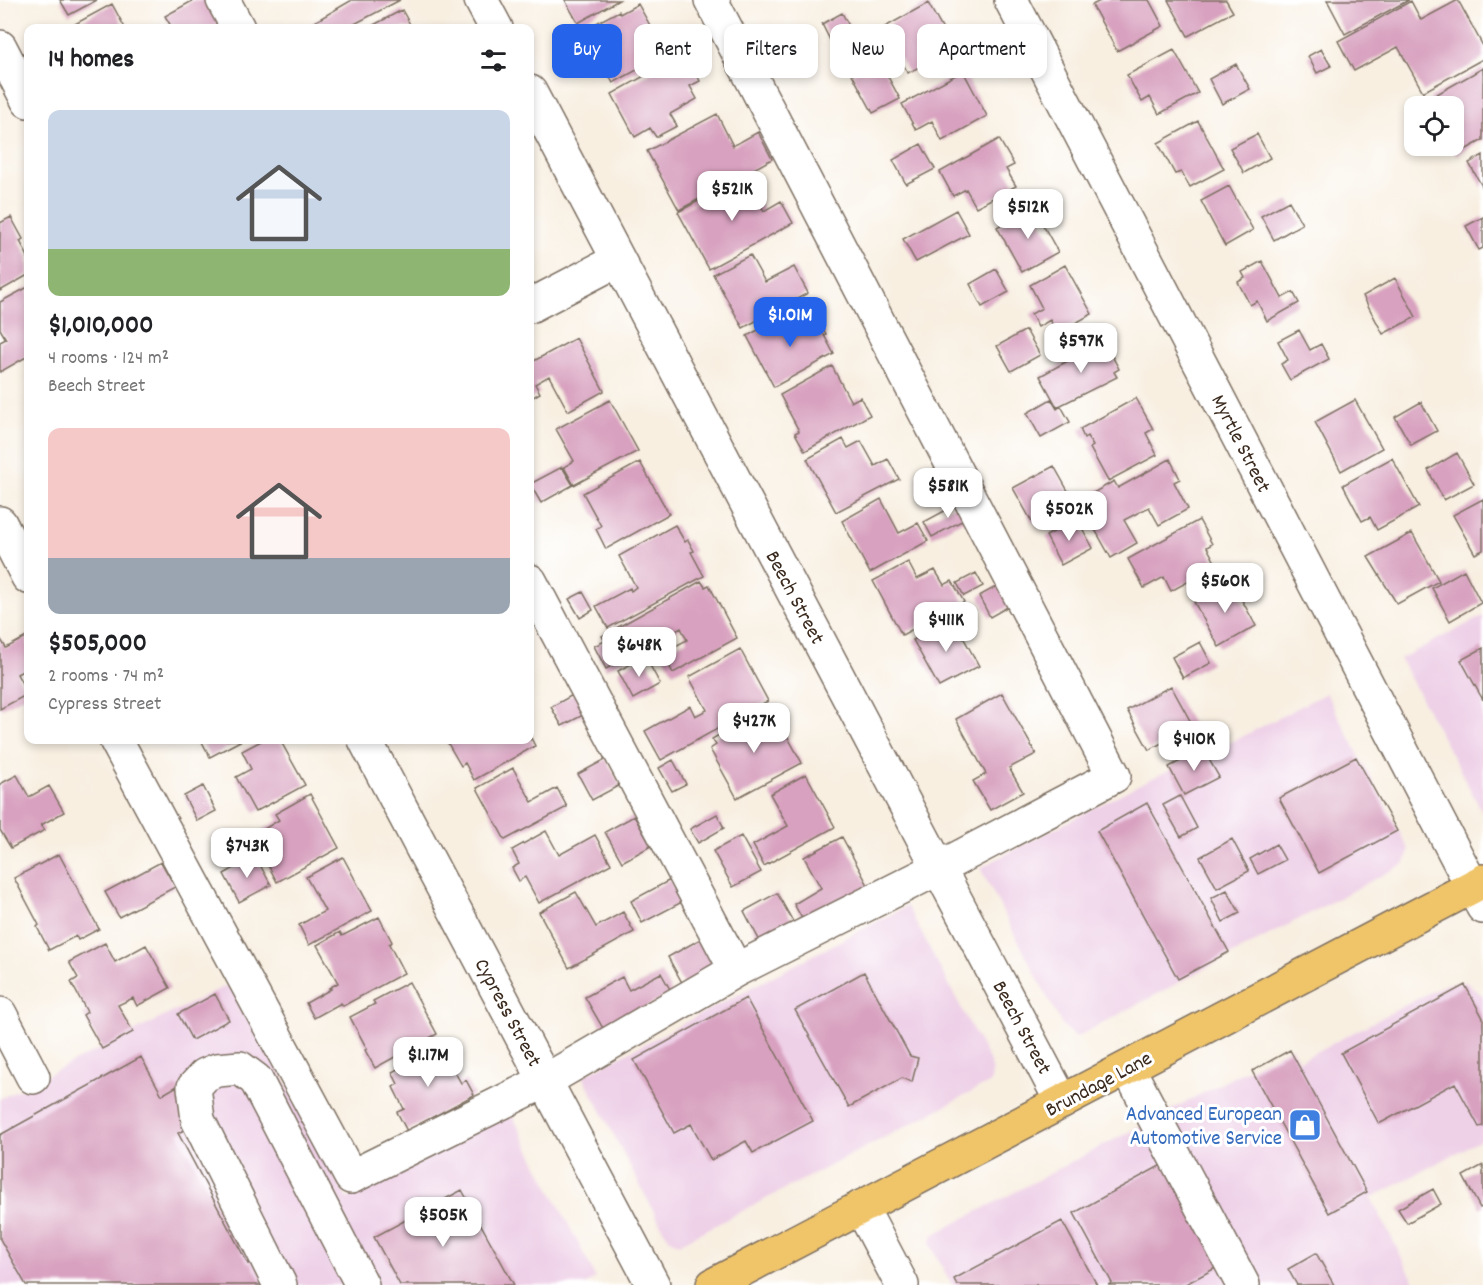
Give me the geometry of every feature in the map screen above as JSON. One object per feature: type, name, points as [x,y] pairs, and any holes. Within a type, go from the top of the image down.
[{"type":"main road","name":"Brundage Lane","points":[[712,1285],[1128,1068],[1479,892]]},
{"type":"street","points":[[223,0],[236,24]]},
{"type":"street","points":[[481,0],[494,24]]},
{"type":"street","points":[[118,744],[351,1177],[545,1082],[736,970],[939,868],[1114,776],[711,0]]},
{"type":"street","name":"Myrtle Street","points":[[1011,0],[1479,892]]},
{"type":"street","points":[[0,47],[24,93]]},
{"type":"street","name":"Beech Street","points":[[534,100],[1062,1102]]},
{"type":"street","points":[[534,304],[618,260]]},
{"type":"street","points":[[0,523],[20,574]]},
{"type":"street","points":[[534,589],[736,970]]},
{"type":"street","name":"Cypress Street","points":[[367,744],[653,1285]]},
{"type":"street","points":[[0,1014],[33,1077]]},
{"type":"street","points":[[280,1285],[198,1120],[194,1087],[205,1075],[217,1070],[240,1068],[256,1080],[362,1285]]},
{"type":"street","points":[[1128,1068],[1243,1285]]},
{"type":"street","points":[[861,1207],[902,1285]]},
{"type":"shaded area","points":[[1483,616],[1483,813],[1400,659]]},
{"type":"shaded area","points":[[1326,693],[1409,850],[1405,863],[1076,1037],[1061,1023],[980,868],[1142,783],[1238,739]]},
{"type":"shaded area","points":[[907,906],[990,1062],[991,1082],[679,1244],[670,1239],[583,1076]]},
{"type":"shaded area","points":[[233,982],[347,1199],[511,1113],[595,1279],[584,1285],[0,1285],[0,1099]]},
{"type":"shaded area","points":[[1466,982],[1483,996],[1483,1139],[1371,1198],[1416,1285],[952,1285],[930,1244],[933,1235],[1291,1047],[1299,1061],[1446,984]]},
{"type":"building","points":[[60,0],[97,0],[69,15]]},
{"type":"building","points":[[194,0],[210,0],[222,22],[218,24],[170,24],[165,16]]},
{"type":"building","points":[[352,0],[400,0],[355,24],[311,24]]},
{"type":"building","points":[[565,0],[619,0],[578,23]]},
{"type":"building","points":[[1102,0],[1149,0],[1163,26],[1117,51],[1092,5]]},
{"type":"building","points":[[1168,0],[1226,0],[1233,12],[1188,36]]},
{"type":"building","points":[[1327,0],[1409,0],[1345,34]]},
{"type":"building","points":[[1458,0],[1483,46],[1483,59],[1423,92],[1398,47],[1354,71],[1338,41],[1411,1],[1421,20]]},
{"type":"building","points":[[928,3],[940,24],[917,24],[917,68],[908,73],[905,68],[905,24],[890,24]]},
{"type":"building","points":[[112,4],[123,24],[75,24]]},
{"type":"building","points":[[638,4],[649,24],[634,24],[634,72],[613,83],[610,78],[622,78],[622,24],[594,24],[619,11],[620,14]]},
{"type":"building","points":[[402,10],[410,24],[376,24]]},
{"type":"building","points":[[842,13],[848,24],[830,24],[830,40],[822,24]]},
{"type":"building","points":[[1321,49],[1331,66],[1317,73],[1308,56]]},
{"type":"building","points":[[1174,50],[1198,93],[1159,114],[1150,97],[1142,102],[1127,75]]},
{"type":"building","points":[[1236,64],[1250,89],[1222,104],[1209,79]]},
{"type":"building","points":[[1483,68],[1483,140],[1464,151],[1464,96],[1434,96]]},
{"type":"building","points":[[640,78],[698,78],[700,81],[690,86],[697,99],[670,114],[677,126],[656,137],[650,128],[635,137],[612,94]]},
{"type":"building","points":[[854,78],[889,78],[900,99],[873,113]]},
{"type":"building","points":[[950,78],[967,78],[987,116],[942,141],[932,121],[916,130],[902,104]]},
{"type":"building","points":[[717,114],[733,146],[758,132],[772,159],[679,210],[647,151]]},
{"type":"building","points":[[1198,121],[1224,169],[1190,187],[1181,172],[1175,174],[1158,143]]},
{"type":"building","points":[[1257,134],[1270,158],[1244,173],[1230,148]]},
{"type":"building","points":[[999,139],[1014,165],[1006,169],[1016,186],[976,207],[966,189],[953,196],[940,172]]},
{"type":"building","points":[[921,144],[935,169],[906,184],[893,160]]},
{"type":"building","points":[[1483,155],[1483,188],[1469,163]]},
{"type":"building","points":[[745,176],[764,211],[781,201],[793,223],[709,269],[678,212]]},
{"type":"building","points":[[1229,186],[1253,230],[1225,246],[1201,201]]},
{"type":"building","points":[[1289,201],[1302,224],[1274,240],[1261,216]]},
{"type":"building","points":[[1033,207],[1058,252],[1022,272],[997,227]]},
{"type":"building","points":[[956,210],[969,234],[916,262],[903,239]]},
{"type":"building","points":[[11,217],[23,239],[20,241],[24,249],[24,277],[0,291],[0,223]]},
{"type":"building","points":[[1483,217],[1483,248],[1479,250],[1466,226]]},
{"type":"building","points":[[750,255],[765,282],[794,267],[808,293],[743,328],[713,274]]},
{"type":"building","points":[[1262,261],[1282,298],[1293,292],[1299,303],[1267,321],[1257,301],[1250,305],[1238,282],[1245,278],[1242,272]]},
{"type":"building","points":[[1065,265],[1092,314],[1057,333],[1050,320],[1038,327],[1031,314],[1042,308],[1030,285]]},
{"type":"building","points":[[996,269],[1009,292],[982,307],[970,284]]},
{"type":"building","points":[[1395,278],[1416,317],[1383,334],[1363,296]]},
{"type":"building","points":[[24,289],[24,358],[0,372],[0,342],[6,339],[0,329],[0,302]]},
{"type":"building","points":[[816,316],[834,354],[774,387],[747,336],[782,317],[789,331]]},
{"type":"building","points":[[1026,330],[1040,355],[1011,371],[997,346]]},
{"type":"building","points":[[1299,330],[1310,350],[1321,344],[1329,359],[1290,380],[1281,364],[1288,360],[1278,341]]},
{"type":"building","points":[[576,338],[604,391],[568,411],[549,376],[535,384],[540,393],[534,397],[534,361]]},
{"type":"building","points":[[1104,341],[1119,369],[1114,372],[1117,377],[1057,407],[1040,376]]},
{"type":"building","points":[[832,366],[851,402],[860,397],[870,415],[805,451],[795,433],[799,431],[780,395]]},
{"type":"building","points":[[1136,398],[1153,429],[1146,433],[1157,455],[1108,481],[1090,448],[1093,446],[1087,436],[1084,438],[1080,429]]},
{"type":"building","points":[[1051,399],[1057,409],[1061,406],[1070,422],[1041,438],[1027,413]]},
{"type":"building","points":[[610,400],[638,451],[574,485],[564,467],[574,461],[556,429]]},
{"type":"building","points":[[1355,400],[1382,448],[1341,471],[1315,422]]},
{"type":"building","points":[[1421,402],[1437,431],[1411,445],[1395,417]]},
{"type":"building","points":[[843,439],[848,448],[861,441],[875,466],[888,459],[899,479],[836,512],[807,459]]},
{"type":"building","points":[[1457,453],[1474,484],[1444,500],[1428,470]]},
{"type":"building","points":[[1392,458],[1419,507],[1377,530],[1370,517],[1362,521],[1343,485]]},
{"type":"building","points":[[1170,459],[1180,479],[1174,482],[1188,509],[1159,525],[1149,507],[1124,520],[1137,543],[1111,558],[1079,501],[1114,481],[1118,488]]},
{"type":"building","points":[[640,462],[669,514],[606,549],[596,529],[601,526],[583,493]]},
{"type":"building","points":[[1054,466],[1073,500],[1032,522],[1013,488]]},
{"type":"building","points":[[562,467],[573,485],[541,503],[534,491],[534,482]]},
{"type":"building","points":[[881,499],[899,533],[918,523],[928,541],[870,573],[842,521]]},
{"type":"building","points":[[1483,499],[1483,550],[1475,554],[1453,515]]},
{"type":"building","points":[[963,501],[971,516],[932,537],[924,522]]},
{"type":"building","points":[[1077,519],[1093,548],[1061,565],[1046,536]]},
{"type":"building","points":[[1199,520],[1212,544],[1207,547],[1217,566],[1171,591],[1164,577],[1144,588],[1128,559]]},
{"type":"building","points":[[675,525],[685,542],[688,540],[694,551],[691,552],[704,576],[608,628],[596,606],[636,587],[619,556]]},
{"type":"building","points":[[1412,533],[1439,581],[1397,604],[1368,557]]},
{"type":"building","points":[[908,562],[917,579],[935,570],[944,585],[952,581],[964,602],[902,635],[873,581]]},
{"type":"building","points":[[1464,570],[1481,603],[1450,621],[1432,588]]},
{"type":"building","points":[[976,573],[983,586],[964,596],[957,583]]},
{"type":"building","points":[[701,581],[705,587],[709,585],[737,638],[673,673],[662,653],[687,640],[681,628],[606,669],[594,646],[605,641],[602,636]]},
{"type":"building","points":[[1007,581],[1018,601],[990,617],[979,596]]},
{"type":"building","points":[[1232,582],[1256,626],[1219,647],[1194,602]]},
{"type":"building","points":[[583,592],[593,610],[580,618],[569,599]]},
{"type":"building","points":[[953,619],[979,666],[939,687],[913,640]]},
{"type":"building","points":[[0,638],[6,648],[24,638],[24,670],[17,674],[24,687],[24,696],[0,709]]},
{"type":"building","points":[[1200,642],[1211,663],[1183,678],[1172,657]]},
{"type":"building","points":[[1483,648],[1483,700],[1461,660]]},
{"type":"building","points":[[740,649],[768,701],[661,760],[645,731],[690,706],[695,716],[707,710],[689,677]]},
{"type":"building","points":[[645,656],[660,684],[633,699],[618,671]]},
{"type":"building","points":[[1171,686],[1193,726],[1149,750],[1127,710]]},
{"type":"building","points":[[576,693],[587,713],[562,726],[551,707]]},
{"type":"building","points":[[1002,693],[1036,754],[1009,768],[1023,792],[990,810],[973,781],[986,774],[956,719]]},
{"type":"building","points":[[774,712],[802,763],[737,798],[710,749],[716,745],[712,739],[738,724],[741,730]]},
{"type":"building","points":[[203,744],[234,744],[210,757]]},
{"type":"building","points":[[255,744],[282,744],[305,785],[255,812],[236,777],[251,769],[242,751]]},
{"type":"building","points":[[448,744],[534,744],[535,746],[474,780],[465,763],[461,766]]},
{"type":"building","points":[[1203,749],[1219,777],[1184,795],[1169,767]]},
{"type":"building","points":[[1356,757],[1397,831],[1319,873],[1279,798]]},
{"type":"building","points":[[606,759],[620,785],[592,800],[578,774]]},
{"type":"building","points":[[673,760],[686,784],[672,791],[659,768]]},
{"type":"building","points":[[513,768],[532,802],[557,788],[567,807],[505,840],[477,788]]},
{"type":"building","points":[[806,774],[835,827],[764,866],[753,845],[788,826],[770,794]]},
{"type":"building","points":[[17,775],[29,797],[49,786],[64,812],[41,825],[45,830],[11,848],[0,830],[0,784]]},
{"type":"building","points":[[203,786],[216,811],[197,821],[184,796]]},
{"type":"building","points":[[310,794],[339,848],[277,882],[266,861],[273,858],[259,832],[279,820],[275,814]]},
{"type":"building","points":[[1180,796],[1197,828],[1181,837],[1163,805]]},
{"type":"building","points":[[1147,803],[1229,952],[1178,979],[1097,831]]},
{"type":"building","points":[[717,814],[724,828],[698,843],[690,829]]},
{"type":"building","points":[[634,816],[651,846],[622,862],[605,832]]},
{"type":"building","points":[[546,831],[559,855],[595,835],[611,864],[539,903],[525,877],[519,881],[512,868],[519,864],[512,850]]},
{"type":"building","points":[[741,836],[761,872],[733,887],[713,851]]},
{"type":"building","points":[[842,837],[869,887],[804,922],[794,904],[821,888],[804,857]]},
{"type":"building","points":[[1232,839],[1249,871],[1217,888],[1200,857]]},
{"type":"building","points":[[1276,844],[1285,860],[1258,874],[1250,859]]},
{"type":"building","points":[[59,854],[99,929],[78,940],[76,936],[49,950],[37,927],[39,925],[14,878]]},
{"type":"building","points":[[255,856],[271,885],[239,902],[224,874]]},
{"type":"building","points":[[343,857],[372,911],[309,945],[299,925],[325,911],[306,877]]},
{"type":"building","points":[[161,862],[175,887],[119,917],[105,892]]},
{"type":"building","points":[[670,880],[682,902],[642,923],[631,901]]},
{"type":"building","points":[[1227,890],[1240,913],[1223,922],[1211,898]]},
{"type":"building","points":[[576,892],[596,927],[623,912],[634,932],[569,968],[539,912]]},
{"type":"building","points":[[777,893],[796,927],[762,945],[744,911]]},
{"type":"building","points":[[379,917],[392,942],[389,944],[404,973],[343,1006],[341,1003],[314,1018],[306,1003],[338,983],[317,945],[340,932],[342,936]]},
{"type":"building","points":[[704,937],[721,968],[685,988],[668,957]]},
{"type":"building","points":[[105,943],[115,962],[146,945],[170,988],[137,1006],[133,998],[118,1005],[133,1032],[102,1049],[83,1015],[87,1012],[71,982],[78,978],[69,962]]},
{"type":"building","points":[[864,972],[910,1056],[918,1058],[912,1082],[902,1078],[849,1107],[795,1010]]},
{"type":"building","points":[[661,973],[672,993],[604,1030],[585,997],[622,977],[629,990]]},
{"type":"building","points":[[409,982],[437,1034],[375,1068],[350,1017],[375,1004],[373,1001]]},
{"type":"building","points":[[1465,985],[1483,1018],[1483,1126],[1479,1127],[1455,1083],[1379,1124],[1341,1053]]},
{"type":"building","points":[[215,994],[229,1020],[192,1040],[178,1014]]},
{"type":"building","points":[[746,998],[813,1121],[753,1153],[746,1141],[711,1160],[691,1124],[674,1133],[634,1060]]},
{"type":"building","points":[[440,1046],[461,1083],[466,1080],[474,1095],[407,1131],[397,1112],[404,1109],[393,1087],[398,1084],[392,1072]]},
{"type":"building","points":[[1290,1050],[1367,1192],[1329,1213],[1252,1071]]},
{"type":"building","points":[[141,1057],[162,1095],[177,1086],[197,1124],[178,1133],[248,1264],[251,1263],[263,1285],[26,1285],[0,1239],[0,1135]]},
{"type":"building","points":[[1167,1162],[1223,1264],[1184,1285],[1108,1285],[1112,1283],[1074,1213]]},
{"type":"building","points":[[1483,1165],[1483,1206],[1480,1208],[1463,1176]]},
{"type":"building","points":[[1433,1189],[1441,1204],[1407,1223],[1398,1209]]},
{"type":"building","points":[[462,1190],[514,1285],[400,1285],[374,1237]]},
{"type":"building","points":[[1062,1221],[1097,1285],[957,1285],[954,1279]]},
{"type":"building","points":[[1316,1253],[1334,1285],[1297,1285],[1288,1269]]},
{"type":"place","name":"Advanced European Automotive Service","points":[[1305,1125]]}]
